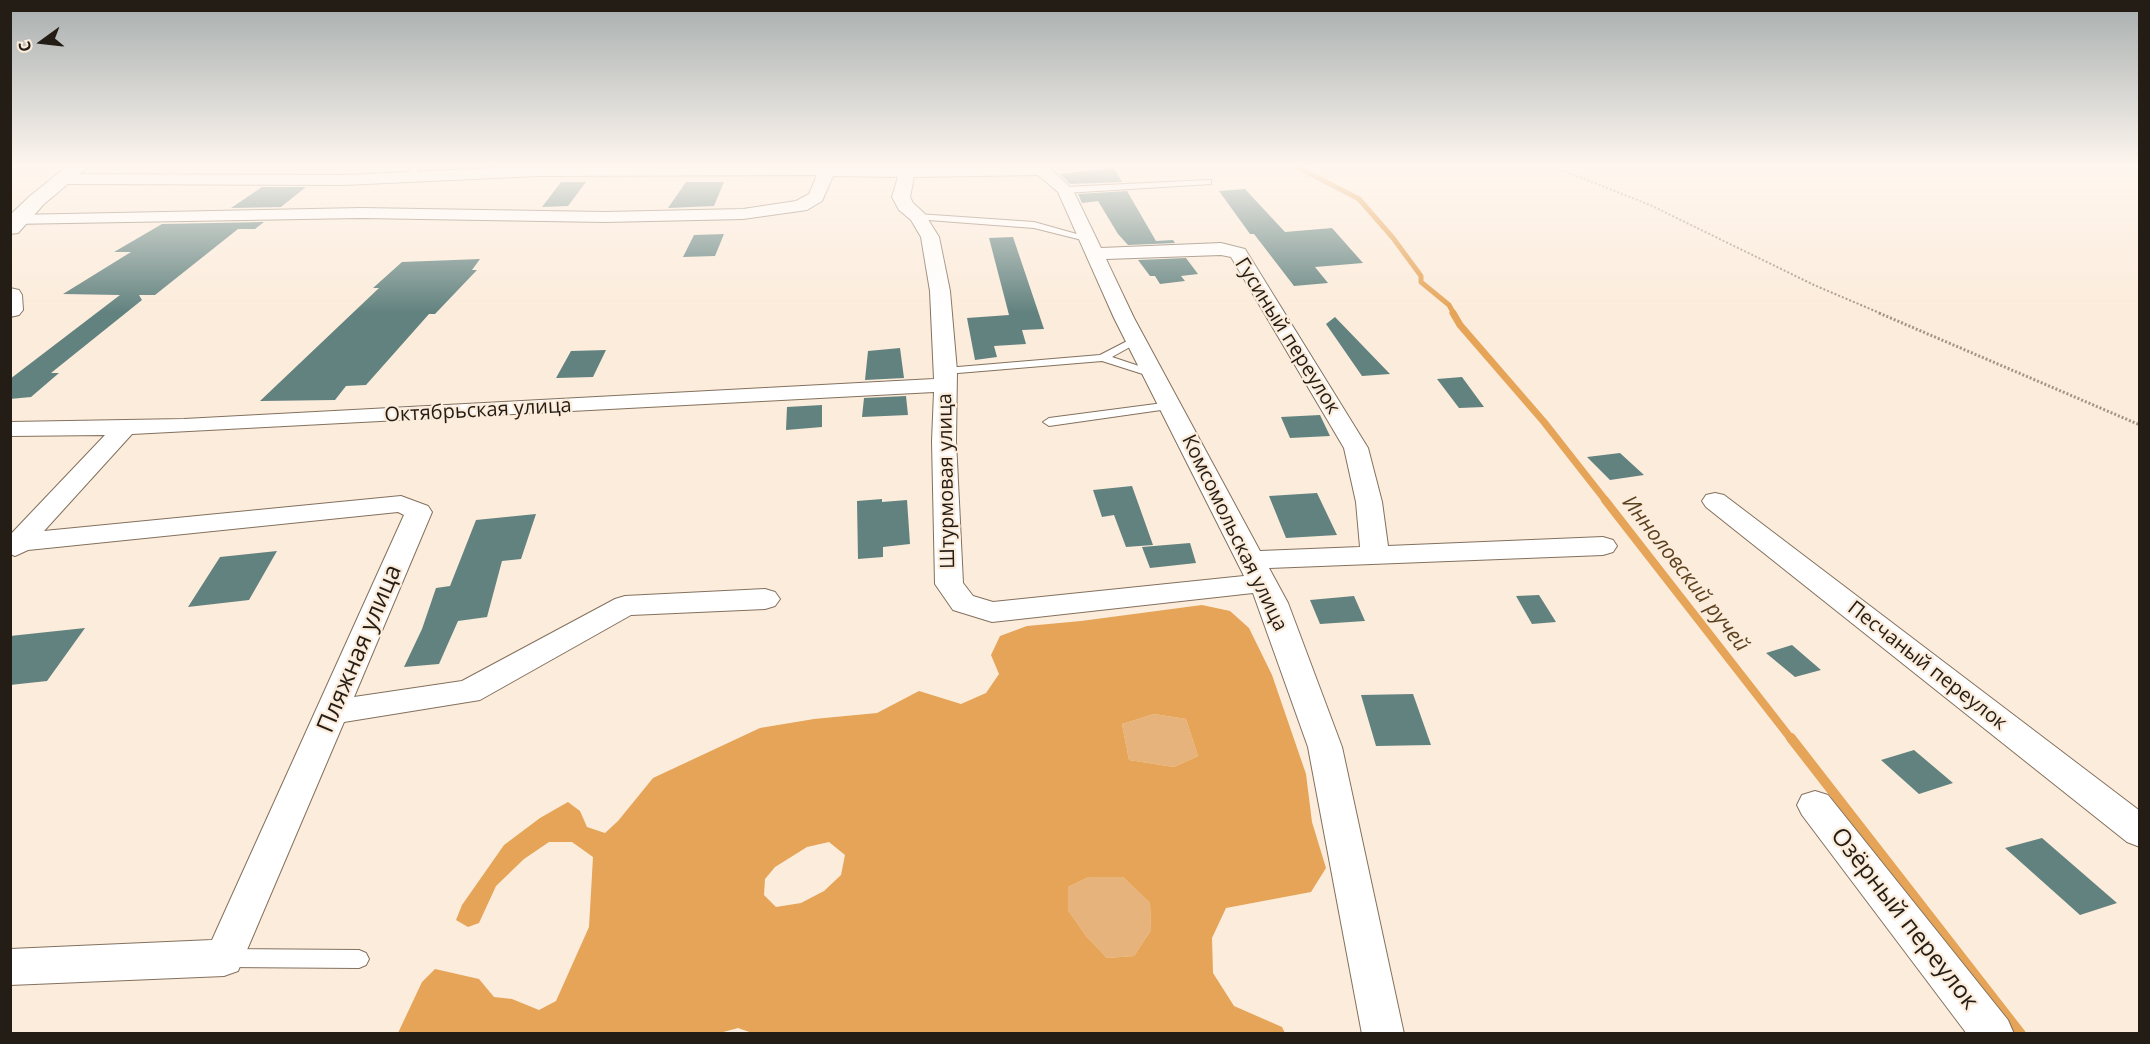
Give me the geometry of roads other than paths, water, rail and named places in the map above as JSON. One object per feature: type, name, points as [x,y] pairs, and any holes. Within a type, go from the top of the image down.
[{"type":"main road","points":[[10,295],[10,310]]},
{"type":"street","points":[[13,224],[267,216]]},
{"type":"street","points":[[523,216],[664,216]]},
{"type":"street","name":"Комсомольская улица","points":[[1076,216],[1135,340],[1273,603],[1324,747],[1383,1034]]},
{"type":"street","name":"Штурмовая улица","points":[[918,217],[930,237],[938,280],[945,378],[949,584],[963,603],[992,612],[1375,555],[1603,546]]},
{"type":"street","name":"Гусиный переулок","points":[[1090,246],[1221,249],[1238,253],[1356,448],[1369,502],[1375,555]]},
{"type":"street","name":"Октябрьская улица","points":[[10,429],[184,426],[945,378]]},
{"type":"street","points":[[16,547],[126,426]]},
{"type":"street","name":"Песчаный переулок","points":[[1715,501],[2139,832]]},
{"type":"street","name":"Пляжная улица","points":[[16,547],[401,504],[419,512],[224,958]]},
{"type":"street","points":[[333,712],[469,692],[625,606],[765,599]]},
{"type":"street","name":"Озёрный переулок","points":[[1815,805],[1993,1034]]},
{"type":"street","points":[[10,967],[224,958]]},
{"type":"lane","points":[[918,217],[1034,225],[1090,246]]},
{"type":"lane","points":[[945,378],[1103,358],[1135,340]]},
{"type":"lane","points":[[1103,358],[1153,374]]},
{"type":"lane","points":[[1049,422],[1171,406]]},
{"type":"lane","points":[[224,958],[358,959]]},
{"type":"waterway","name":"Инноловский ручей","points":[[1374,216],[1421,276],[1421,282],[1449,305],[1454,314]]},
{"type":"waterway","name":"Инноловский ручей","points":[[1453,313],[1460,325],[1544,422],[1606,501]]},
{"type":"waterway","name":"Инноловский ручей","points":[[1605,500],[1792,740]]},
{"type":"waterway","name":"Инноловский ручей","points":[[1791,738],[2021,1034]]}]
